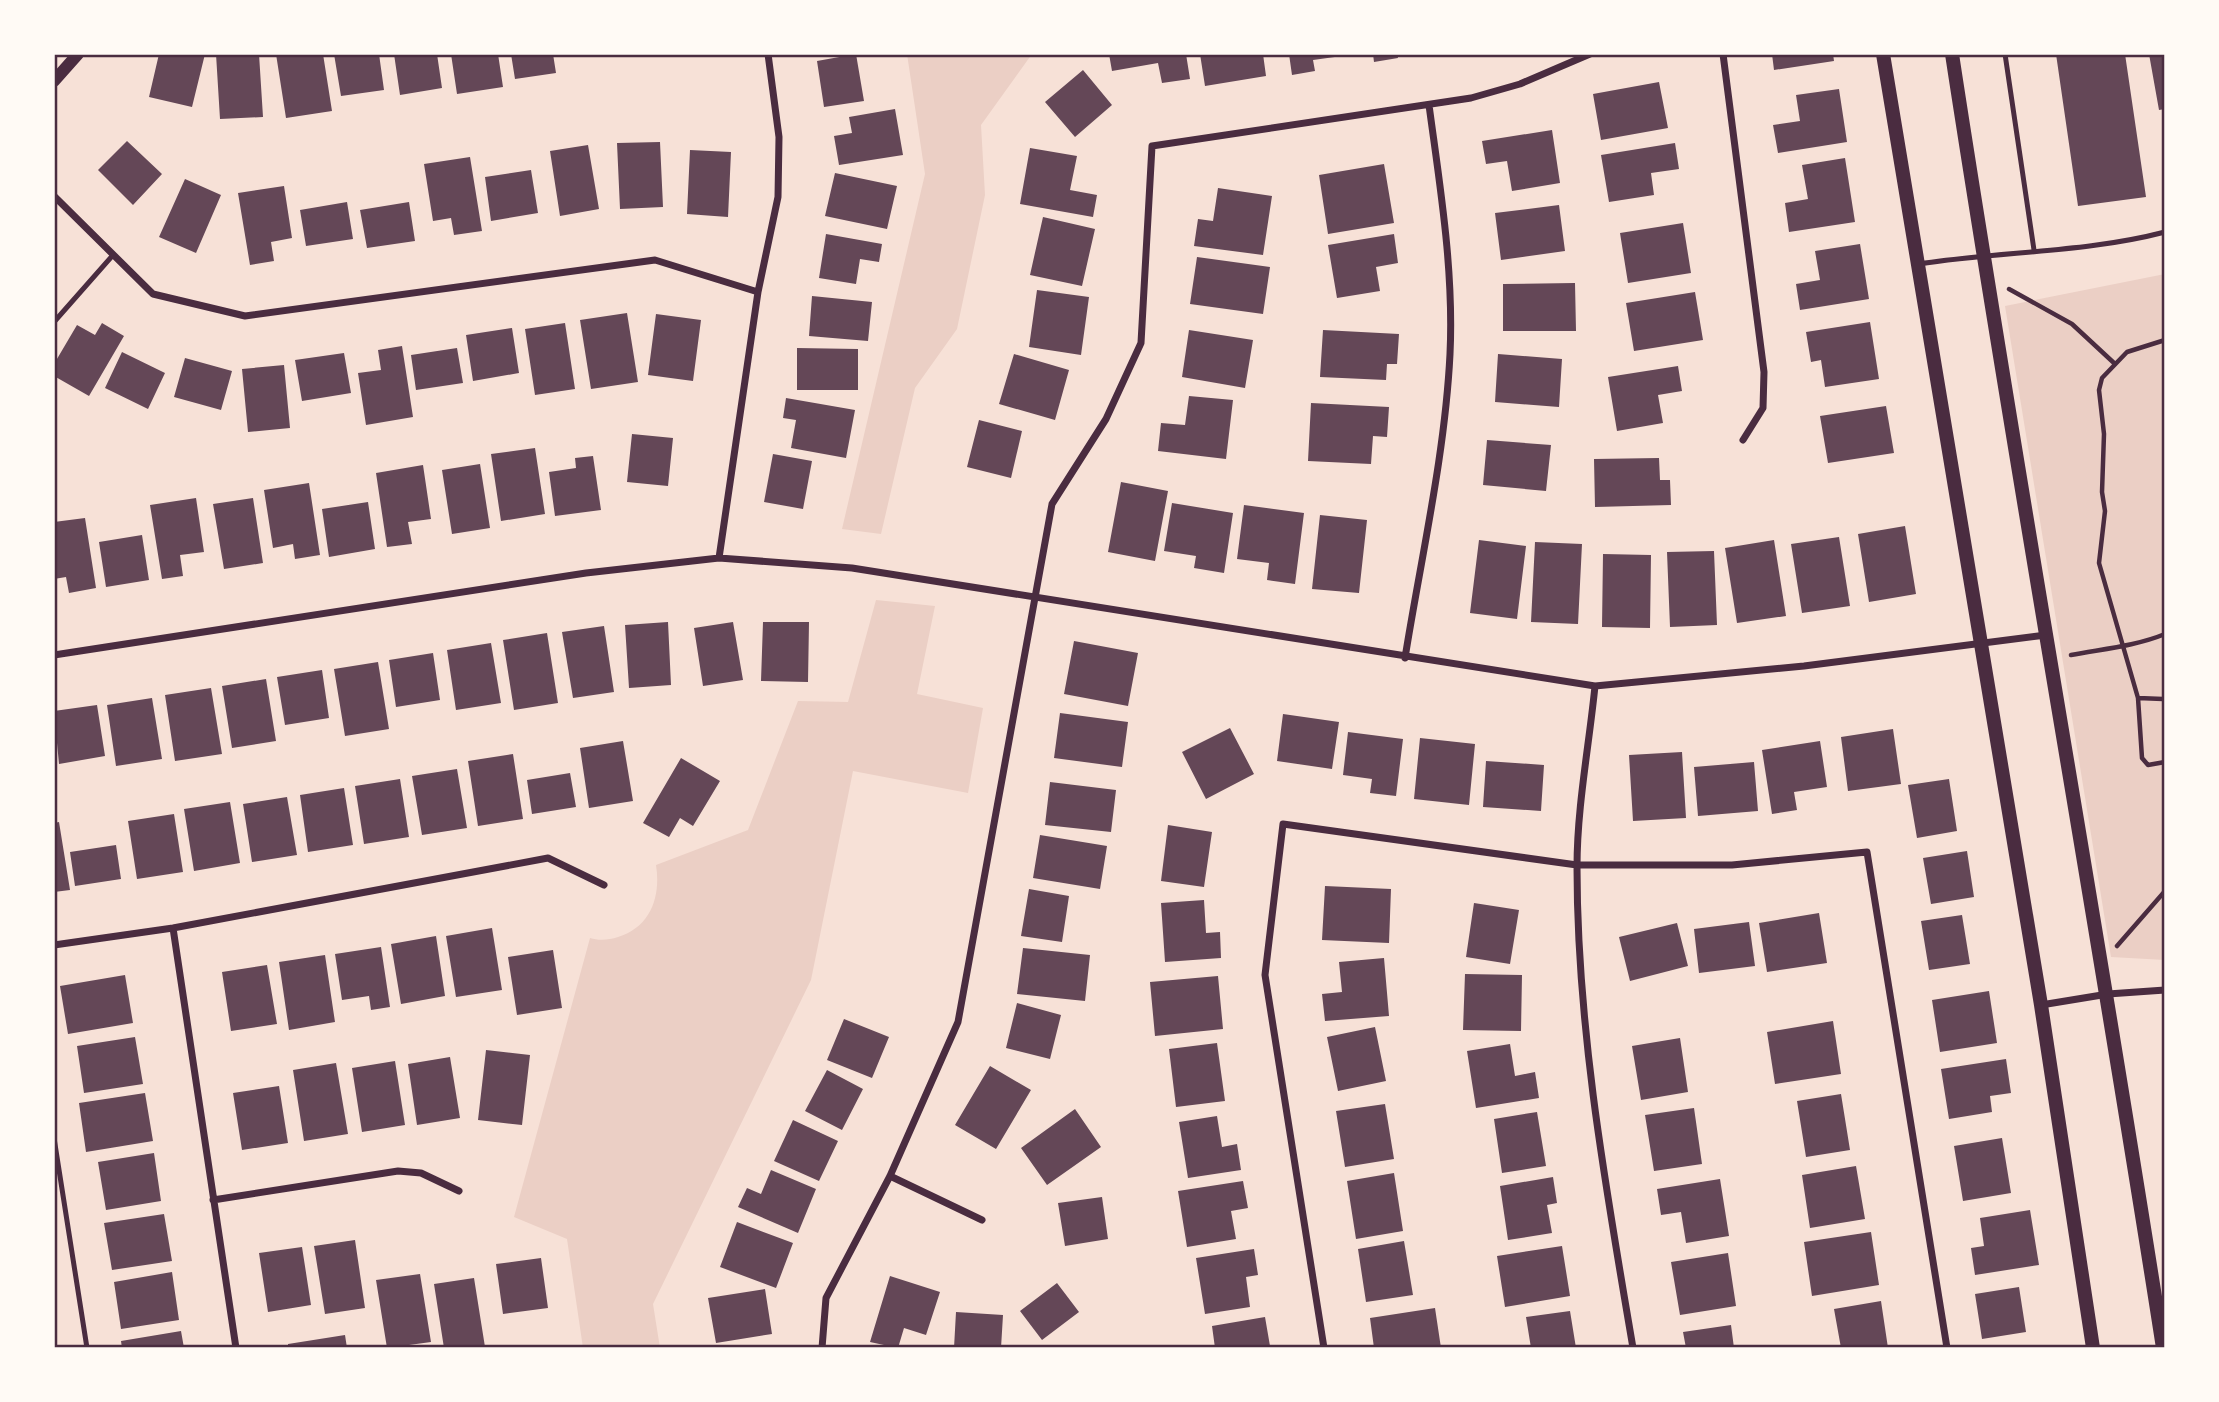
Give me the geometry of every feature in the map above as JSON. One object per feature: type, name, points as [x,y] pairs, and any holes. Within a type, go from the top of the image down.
[{"type":"main road","points":[[1883,54],[2041,1005],[2093,1348]]},
{"type":"main road","points":[[1952,54],[2046,635],[2108,994],[2163,1348]]},
{"type":"street","points":[[54,82],[78,54]]},
{"type":"street","points":[[719,558],[758,292],[778,197],[779,137],[768,54]]},
{"type":"street","points":[[822,1348],[826,1298],[890,1176],[958,1022],[1052,503],[1107,419],[1141,343],[1152,146],[1471,99],[1520,84],[1590,54]]},
{"type":"street","points":[[1723,54],[1764,372],[1763,408],[1743,440]]},
{"type":"street","points":[[1405,658],[1447,400],[1450,351],[1448,256],[1429,105]]},
{"type":"street","points":[[54,196],[153,294],[244,316],[655,260],[758,292]]},
{"type":"street","points":[[54,655],[586,573],[719,558],[852,568],[1035,600],[1595,687],[1804,666],[2046,635]]},
{"type":"street","points":[[1595,687],[1577,865],[1583,1002],[1602,1164],[1633,1348]]},
{"type":"street","points":[[1324,1348],[1265,975],[1283,824],[1577,865],[1732,864],[1867,852],[1947,1348]]},
{"type":"street","points":[[54,945],[173,928],[548,858],[604,885]]},
{"type":"street","points":[[173,928],[236,1348]]},
{"type":"street","points":[[2041,1005],[2108,994],[2165,990]]},
{"type":"street","points":[[213,1200],[398,1171],[421,1173],[459,1191]]},
{"type":"street","points":[[890,1176],[982,1220]]},
{"type":"lane","points":[[2005,54],[2035,250]]},
{"type":"lane","points":[[1916,265],[1983,254],[2092,245],[2165,232]]},
{"type":"lane","points":[[54,322],[113,255]]},
{"type":"lane","points":[[54,1138],[87,1348]]},
{"type":"path","points":[[2005,287],[2072,324],[2114,363]]},
{"type":"path","points":[[2165,341],[2127,352],[2102,378],[2099,390],[2104,434],[2102,492],[2105,511],[2099,563],[2138,698],[2142,758],[2148,765],[2165,762]]},
{"type":"path","points":[[2071,655],[2145,642],[2165,634]]},
{"type":"path","points":[[2138,698],[2163,699]]},
{"type":"path","points":[[2115,949],[2165,891]]},
{"type":"shaded area","points":[[907,54],[1032,54],[981,125],[985,195],[957,329],[915,388],[881,534],[842,529],[925,174]]},
{"type":"shaded area","points":[[2165,274],[2165,960],[2111,957],[2005,306]]},
{"type":"shaded area","points":[[876,600],[935,606],[917,694],[983,708],[968,793],[853,771],[811,980],[653,1304],[660,1348],[583,1348],[567,1239],[514,1217],[590,938],[604,940],[618,937],[639,926],[655,899],[656,865],[748,830],[798,701],[848,702]]},
{"type":"building","points":[[159,54],[205,54],[192,107],[149,97]]},
{"type":"building","points":[[216,54],[259,54],[263,117],[220,119]]},
{"type":"building","points":[[276,54],[323,54],[332,111],[286,118]]},
{"type":"building","points":[[334,54],[379,54],[384,90],[341,96]]},
{"type":"building","points":[[394,54],[437,54],[442,88],[400,95]]},
{"type":"building","points":[[451,54],[498,54],[503,87],[457,94]]},
{"type":"building","points":[[511,54],[553,54],[556,73],[515,79]]},
{"type":"building","points":[[856,54],[864,101],[824,107],[817,61]]},
{"type":"building","points":[[1109,54],[1186,54],[1190,79],[1162,83],[1158,63],[1112,71]]},
{"type":"building","points":[[1200,54],[1263,54],[1266,76],[1205,86]]},
{"type":"building","points":[[1289,54],[1342,56],[1313,60],[1315,71],[1292,75]]},
{"type":"building","points":[[1373,54],[1397,54],[1398,58],[1374,62]]},
{"type":"building","points":[[1772,54],[1833,54],[1834,61],[1774,70]]},
{"type":"building","points":[[2056,54],[2125,54],[2146,197],[2078,206]]},
{"type":"building","points":[[2149,54],[2165,54],[2165,109],[2159,110]]},
{"type":"building","points":[[1083,70],[1112,105],[1075,137],[1045,102]]},
{"type":"building","points":[[1659,82],[1668,128],[1601,140],[1593,94]]},
{"type":"building","points":[[1839,89],[1847,142],[1778,153],[1773,125],[1800,121],[1796,95]]},
{"type":"building","points":[[895,109],[903,155],[839,165],[834,136],[852,133],[849,117]]},
{"type":"building","points":[[1552,130],[1560,183],[1512,191],[1507,161],[1486,164],[1482,141]]},
{"type":"building","points":[[127,141],[162,174],[133,205],[98,170]]},
{"type":"building","points":[[660,142],[663,207],[620,209],[617,143]]},
{"type":"building","points":[[1675,143],[1679,169],[1651,173],[1654,195],[1609,202],[1601,155]]},
{"type":"building","points":[[588,145],[599,209],[560,216],[550,151]]},
{"type":"building","points":[[1030,148],[1077,156],[1070,190],[1097,195],[1093,217],[1020,204]]},
{"type":"building","points":[[690,150],[731,152],[728,217],[687,214]]},
{"type":"building","points":[[470,157],[482,231],[454,235],[451,218],[433,221],[424,164]]},
{"type":"building","points":[[1845,158],[1855,222],[1789,232],[1785,203],[1808,199],[1802,165]]},
{"type":"building","points":[[1384,164],[1394,223],[1328,234],[1319,175]]},
{"type":"building","points":[[531,170],[538,213],[491,221],[485,177]]},
{"type":"building","points":[[835,173],[897,186],[887,229],[825,216]]},
{"type":"building","points":[[185,179],[221,195],[196,253],[159,237]]},
{"type":"building","points":[[284,186],[292,238],[271,242],[274,261],[250,265],[238,193]]},
{"type":"building","points":[[1218,188],[1272,196],[1263,255],[1194,246],[1198,219],[1213,221]]},
{"type":"building","points":[[347,202],[353,239],[306,246],[300,210]]},
{"type":"building","points":[[409,202],[415,241],[367,248],[360,210]]},
{"type":"building","points":[[1559,205],[1565,251],[1501,260],[1495,213]]},
{"type":"building","points":[[1043,217],[1095,229],[1082,286],[1030,275]]},
{"type":"building","points":[[1683,223],[1691,273],[1628,283],[1620,233]]},
{"type":"building","points":[[826,234],[882,244],[879,262],[860,259],[856,284],[819,278]]},
{"type":"building","points":[[1394,234],[1398,263],[1376,267],[1380,291],[1337,298],[1328,245]]},
{"type":"building","points":[[1860,244],[1869,299],[1800,310],[1796,284],[1820,280],[1815,251]]},
{"type":"building","points":[[1197,257],[1270,267],[1263,314],[1190,304]]},
{"type":"building","points":[[1575,283],[1576,331],[1503,331],[1503,284]]},
{"type":"building","points":[[1037,290],[1089,297],[1081,355],[1029,347]]},
{"type":"building","points":[[1695,292],[1703,340],[1634,351],[1626,303]]},
{"type":"building","points":[[812,296],[872,302],[868,341],[809,336]]},
{"type":"building","points":[[627,313],[638,382],[591,389],[580,320]]},
{"type":"building","points":[[656,314],[701,320],[693,381],[648,375]]},
{"type":"building","points":[[1870,322],[1879,379],[1825,387],[1821,360],[1811,362],[1806,332]]},
{"type":"building","points":[[102,323],[124,336],[89,396],[54,376],[54,364],[77,325],[95,335]]},
{"type":"building","points":[[565,323],[575,389],[535,395],[525,329]]},
{"type":"building","points":[[512,328],[519,373],[473,381],[466,335]]},
{"type":"building","points":[[1189,330],[1253,340],[1245,388],[1182,377]]},
{"type":"building","points":[[1323,330],[1399,334],[1397,364],[1387,364],[1386,380],[1320,377]]},
{"type":"building","points":[[402,346],[413,417],[366,425],[358,373],[381,370],[378,350]]},
{"type":"building","points":[[457,348],[463,383],[416,390],[411,355]]},
{"type":"building","points":[[797,348],[858,349],[858,390],[797,390]]},
{"type":"building","points":[[122,352],[165,373],[148,409],[105,388]]},
{"type":"building","points":[[344,353],[351,393],[302,401],[295,360]]},
{"type":"building","points":[[1014,354],[1069,370],[1055,420],[999,404]]},
{"type":"building","points":[[1498,354],[1562,359],[1559,407],[1495,402]]},
{"type":"building","points":[[185,358],[232,371],[221,410],[174,397]]},
{"type":"building","points":[[284,365],[290,428],[248,432],[242,369]]},
{"type":"building","points":[[1678,366],[1682,391],[1658,395],[1663,423],[1617,431],[1608,377]]},
{"type":"building","points":[[1189,396],[1233,400],[1226,459],[1158,451],[1161,423],[1185,425]]},
{"type":"building","points":[[786,398],[855,410],[846,458],[791,448],[796,420],[783,418]]},
{"type":"building","points":[[1311,403],[1389,407],[1387,437],[1373,436],[1371,464],[1308,461]]},
{"type":"building","points":[[1886,406],[1894,453],[1828,463],[1820,416]]},
{"type":"building","points":[[979,420],[1022,431],[1011,478],[967,467]]},
{"type":"building","points":[[632,434],[673,438],[668,486],[627,482]]},
{"type":"building","points":[[1487,440],[1551,445],[1546,491],[1483,485]]},
{"type":"building","points":[[535,448],[545,514],[501,521],[491,454]]},
{"type":"building","points":[[773,454],[812,461],[803,509],[764,502]]},
{"type":"building","points":[[593,456],[601,510],[555,516],[549,472],[576,468],[575,458]]},
{"type":"building","points":[[1659,458],[1660,480],[1670,480],[1671,505],[1595,507],[1594,459]]},
{"type":"building","points":[[480,464],[490,528],[452,534],[442,470]]},
{"type":"building","points":[[423,465],[431,519],[408,522],[412,544],[387,547],[376,473]]},
{"type":"building","points":[[1121,482],[1168,491],[1155,561],[1108,552]]},
{"type":"building","points":[[309,483],[320,555],[295,559],[293,544],[273,548],[264,490]]},
{"type":"building","points":[[196,498],[204,552],[180,555],[183,576],[162,579],[150,505]]},
{"type":"building","points":[[253,498],[263,563],[224,569],[213,504]]},
{"type":"building","points":[[368,502],[375,549],[329,557],[322,509]]},
{"type":"building","points":[[1172,503],[1233,513],[1224,573],[1194,568],[1196,556],[1164,551]]},
{"type":"building","points":[[1244,505],[1304,513],[1295,584],[1267,580],[1269,563],[1237,559]]},
{"type":"building","points":[[1320,515],[1367,520],[1359,593],[1312,589]]},
{"type":"building","points":[[85,518],[96,588],[69,593],[66,577],[54,579],[54,522]]},
{"type":"building","points":[[1905,526],[1916,594],[1869,602],[1858,534]]},
{"type":"building","points":[[142,535],[149,580],[106,587],[99,542]]},
{"type":"building","points":[[1839,537],[1850,606],[1802,613],[1791,544]]},
{"type":"building","points":[[1479,540],[1526,546],[1517,619],[1470,613]]},
{"type":"building","points":[[1774,540],[1786,616],[1737,623],[1725,548]]},
{"type":"building","points":[[1535,542],[1582,544],[1578,624],[1531,622]]},
{"type":"building","points":[[1714,551],[1717,625],[1670,627],[1667,552]]},
{"type":"building","points":[[1603,554],[1651,555],[1650,628],[1602,627]]},
{"type":"building","points":[[668,622],[671,685],[629,688],[625,625]]},
{"type":"building","points":[[733,622],[743,680],[703,686],[694,628]]},
{"type":"building","points":[[763,622],[809,622],[808,682],[761,681]]},
{"type":"building","points":[[604,626],[614,692],[573,698],[562,632]]},
{"type":"building","points":[[547,633],[558,703],[514,710],[503,640]]},
{"type":"building","points":[[1074,641],[1138,653],[1128,706],[1064,694]]},
{"type":"building","points":[[491,643],[501,703],[456,710],[447,650]]},
{"type":"building","points":[[433,653],[440,700],[396,707],[389,660]]},
{"type":"building","points":[[378,662],[389,729],[345,736],[334,669]]},
{"type":"building","points":[[322,670],[329,718],[285,725],[277,677]]},
{"type":"building","points":[[266,679],[276,741],[232,748],[222,686]]},
{"type":"building","points":[[211,688],[222,754],[175,761],[165,695]]},
{"type":"building","points":[[152,698],[162,759],[116,766],[107,705]]},
{"type":"building","points":[[97,705],[105,756],[59,764],[54,711]]},
{"type":"building","points":[[1060,713],[1128,722],[1122,767],[1054,758]]},
{"type":"building","points":[[1283,714],[1339,722],[1332,769],[1277,761]]},
{"type":"building","points":[[1230,728],[1254,774],[1206,799],[1182,752]]},
{"type":"building","points":[[1893,729],[1901,784],[1848,791],[1841,737]]},
{"type":"building","points":[[1348,732],[1403,739],[1396,796],[1370,793],[1372,779],[1343,775]]},
{"type":"building","points":[[1420,738],[1475,744],[1469,805],[1414,799]]},
{"type":"building","points":[[623,741],[633,801],[589,808],[580,748]]},
{"type":"building","points":[[1820,741],[1827,787],[1794,792],[1797,810],[1772,814],[1762,750]]},
{"type":"building","points":[[1682,752],[1686,818],[1633,821],[1629,755]]},
{"type":"building","points":[[513,754],[523,819],[478,826],[468,761]]},
{"type":"building","points":[[681,758],[720,781],[693,826],[680,818],[669,837],[643,823]]},
{"type":"building","points":[[1486,761],[1544,765],[1541,811],[1483,807]]},
{"type":"building","points":[[1754,762],[1758,811],[1698,816],[1694,767]]},
{"type":"building","points":[[457,769],[467,828],[422,835],[412,776]]},
{"type":"building","points":[[570,773],[576,807],[532,814],[527,780]]},
{"type":"building","points":[[400,779],[409,837],[364,844],[355,786]]},
{"type":"building","points":[[1949,779],[1957,831],[1917,838],[1908,785]]},
{"type":"building","points":[[1050,782],[1116,790],[1111,832],[1045,825]]},
{"type":"building","points":[[344,788],[353,845],[308,852],[300,795]]},
{"type":"building","points":[[287,797],[297,855],[252,862],[243,804]]},
{"type":"building","points":[[230,802],[240,863],[194,871],[184,809]]},
{"type":"building","points":[[174,814],[183,872],[137,879],[128,821]]},
{"type":"building","points":[[59,822],[70,890],[54,892],[54,823]]},
{"type":"building","points":[[1168,825],[1212,832],[1204,887],[1161,881]]},
{"type":"building","points":[[1040,835],[1107,846],[1100,889],[1033,878]]},
{"type":"building","points":[[116,845],[121,879],[75,886],[70,852]]},
{"type":"building","points":[[1967,851],[1974,897],[1931,904],[1923,858]]},
{"type":"building","points":[[1325,886],[1391,889],[1389,943],[1322,940]]},
{"type":"building","points":[[1029,889],[1069,896],[1062,942],[1021,936]]},
{"type":"building","points":[[1204,900],[1206,933],[1220,932],[1221,958],[1165,962],[1161,903]]},
{"type":"building","points":[[1474,903],[1519,910],[1510,964],[1466,957]]},
{"type":"building","points":[[1819,913],[1827,963],[1767,972],[1759,923]]},
{"type":"building","points":[[1962,915],[1970,964],[1929,970],[1921,921]]},
{"type":"building","points":[[1749,922],[1755,966],[1699,973],[1694,929]]},
{"type":"building","points":[[1677,923],[1688,966],[1630,981],[1619,937]]},
{"type":"building","points":[[492,928],[502,990],[456,997],[446,936]]},
{"type":"building","points":[[436,936],[445,996],[401,1004],[391,944]]},
{"type":"building","points":[[381,947],[390,1007],[371,1010],[369,996],[342,1000],[335,954]]},
{"type":"building","points":[[1023,948],[1090,955],[1085,1001],[1017,994]]},
{"type":"building","points":[[553,950],[562,1008],[517,1015],[508,957]]},
{"type":"building","points":[[325,955],[335,1022],[289,1030],[279,962]]},
{"type":"building","points":[[1384,958],[1389,1016],[1325,1021],[1322,994],[1342,992],[1339,962]]},
{"type":"building","points":[[267,965],[277,1024],[231,1031],[222,972]]},
{"type":"building","points":[[1465,974],[1522,975],[1521,1031],[1463,1030]]},
{"type":"building","points":[[125,975],[133,1023],[68,1034],[60,986]]},
{"type":"building","points":[[1218,976],[1223,1029],[1155,1036],[1150,982]]},
{"type":"building","points":[[1989,991],[1997,1043],[1940,1052],[1932,1000]]},
{"type":"building","points":[[1017,1003],[1061,1015],[1050,1059],[1006,1048]]},
{"type":"building","points":[[844,1019],[889,1037],[872,1078],[827,1060]]},
{"type":"building","points":[[1833,1021],[1841,1074],[1775,1084],[1767,1032]]},
{"type":"building","points":[[1375,1027],[1386,1081],[1338,1091],[1327,1037]]},
{"type":"building","points":[[135,1037],[143,1084],[84,1093],[77,1046]]},
{"type":"building","points":[[1680,1038],[1688,1092],[1641,1100],[1632,1046]]},
{"type":"building","points":[[1217,1043],[1225,1101],[1176,1107],[1169,1049]]},
{"type":"building","points":[[1510,1044],[1515,1076],[1535,1072],[1539,1098],[1476,1108],[1467,1051]]},
{"type":"building","points":[[486,1050],[530,1055],[522,1125],[478,1120]]},
{"type":"building","points":[[450,1057],[460,1118],[417,1125],[408,1064]]},
{"type":"building","points":[[2006,1059],[2011,1093],[1990,1096],[1992,1112],[1949,1119],[1941,1069]]},
{"type":"building","points":[[395,1061],[405,1125],[362,1132],[352,1068]]},
{"type":"building","points":[[336,1063],[348,1134],[304,1141],[293,1070]]},
{"type":"building","points":[[990,1066],[1031,1090],[996,1149],[955,1125]]},
{"type":"building","points":[[827,1070],[863,1089],[842,1130],[805,1111]]},
{"type":"building","points":[[279,1086],[288,1143],[242,1150],[233,1093]]},
{"type":"building","points":[[145,1093],[153,1141],[86,1152],[79,1103]]},
{"type":"building","points":[[1841,1094],[1850,1150],[1806,1157],[1797,1101]]},
{"type":"building","points":[[1385,1104],[1394,1159],[1345,1167],[1336,1111]]},
{"type":"building","points":[[1694,1108],[1702,1164],[1654,1171],[1645,1115]]},
{"type":"building","points":[[1075,1109],[1101,1147],[1047,1185],[1021,1148]]},
{"type":"building","points":[[1537,1112],[1546,1166],[1502,1173],[1494,1119]]},
{"type":"building","points":[[1217,1116],[1222,1147],[1237,1144],[1241,1170],[1188,1178],[1179,1122]]},
{"type":"building","points":[[793,1120],[838,1141],[819,1181],[774,1161]]},
{"type":"building","points":[[2002,1138],[2011,1193],[1963,1201],[1954,1146]]},
{"type":"building","points":[[154,1153],[161,1201],[106,1210],[98,1162]]},
{"type":"building","points":[[1856,1166],[1865,1219],[1810,1228],[1802,1175]]},
{"type":"building","points":[[771,1170],[816,1189],[798,1233],[738,1207],[747,1188],[761,1194]]},
{"type":"building","points":[[1394,1173],[1403,1231],[1356,1239],[1347,1181]]},
{"type":"building","points":[[1553,1177],[1557,1203],[1547,1205],[1552,1233],[1508,1240],[1500,1186]]},
{"type":"building","points":[[1720,1179],[1729,1236],[1686,1243],[1681,1212],[1661,1215],[1657,1189]]},
{"type":"building","points":[[1243,1181],[1248,1208],[1231,1211],[1236,1239],[1187,1247],[1178,1191]]},
{"type":"building","points":[[1102,1197],[1108,1239],[1065,1246],[1058,1203]]},
{"type":"building","points":[[2030,1210],[2039,1265],[1975,1275],[1971,1248],[1984,1246],[1980,1218]]},
{"type":"building","points":[[164,1214],[172,1261],[112,1270],[104,1223]]},
{"type":"building","points":[[737,1222],[793,1243],[776,1288],[720,1267]]},
{"type":"building","points":[[1871,1232],[1879,1285],[1812,1296],[1804,1242]]},
{"type":"building","points":[[355,1240],[365,1308],[325,1314],[314,1246]]},
{"type":"building","points":[[1404,1241],[1413,1295],[1366,1302],[1358,1249]]},
{"type":"building","points":[[1562,1246],[1570,1296],[1505,1307],[1497,1256]]},
{"type":"building","points":[[302,1247],[311,1305],[268,1312],[259,1253]]},
{"type":"building","points":[[1254,1249],[1258,1275],[1246,1277],[1250,1307],[1205,1314],[1196,1258]]},
{"type":"building","points":[[1728,1253],[1736,1306],[1680,1315],[1671,1262]]},
{"type":"building","points":[[541,1258],[548,1308],[503,1314],[496,1264]]},
{"type":"building","points":[[172,1272],[179,1320],[121,1329],[114,1282]]},
{"type":"building","points":[[420,1274],[431,1342],[387,1348],[376,1280]]},
{"type":"building","points":[[890,1276],[940,1292],[926,1335],[904,1328],[898,1348],[870,1342]]},
{"type":"building","points":[[474,1278],[485,1347],[444,1348],[434,1284]]},
{"type":"building","points":[[1057,1283],[1079,1312],[1042,1340],[1020,1311]]},
{"type":"building","points":[[2019,1287],[2026,1332],[1982,1339],[1975,1294]]},
{"type":"building","points":[[765,1289],[772,1334],[716,1343],[708,1298]]},
{"type":"building","points":[[1881,1301],[1888,1348],[1841,1348],[1834,1309]]},
{"type":"building","points":[[1435,1308],[1441,1348],[1374,1348],[1370,1318]]},
{"type":"building","points":[[1570,1311],[1576,1348],[1531,1348],[1526,1317]]},
{"type":"building","points":[[956,1312],[1003,1315],[1001,1348],[954,1348]]},
{"type":"building","points":[[1265,1317],[1270,1346],[1215,1348],[1212,1326]]},
{"type":"building","points":[[1731,1325],[1734,1348],[1686,1348],[1683,1332]]},
{"type":"building","points":[[181,1331],[184,1348],[122,1348],[121,1341]]},
{"type":"building","points":[[345,1335],[347,1348],[288,1348],[288,1344]]}]
